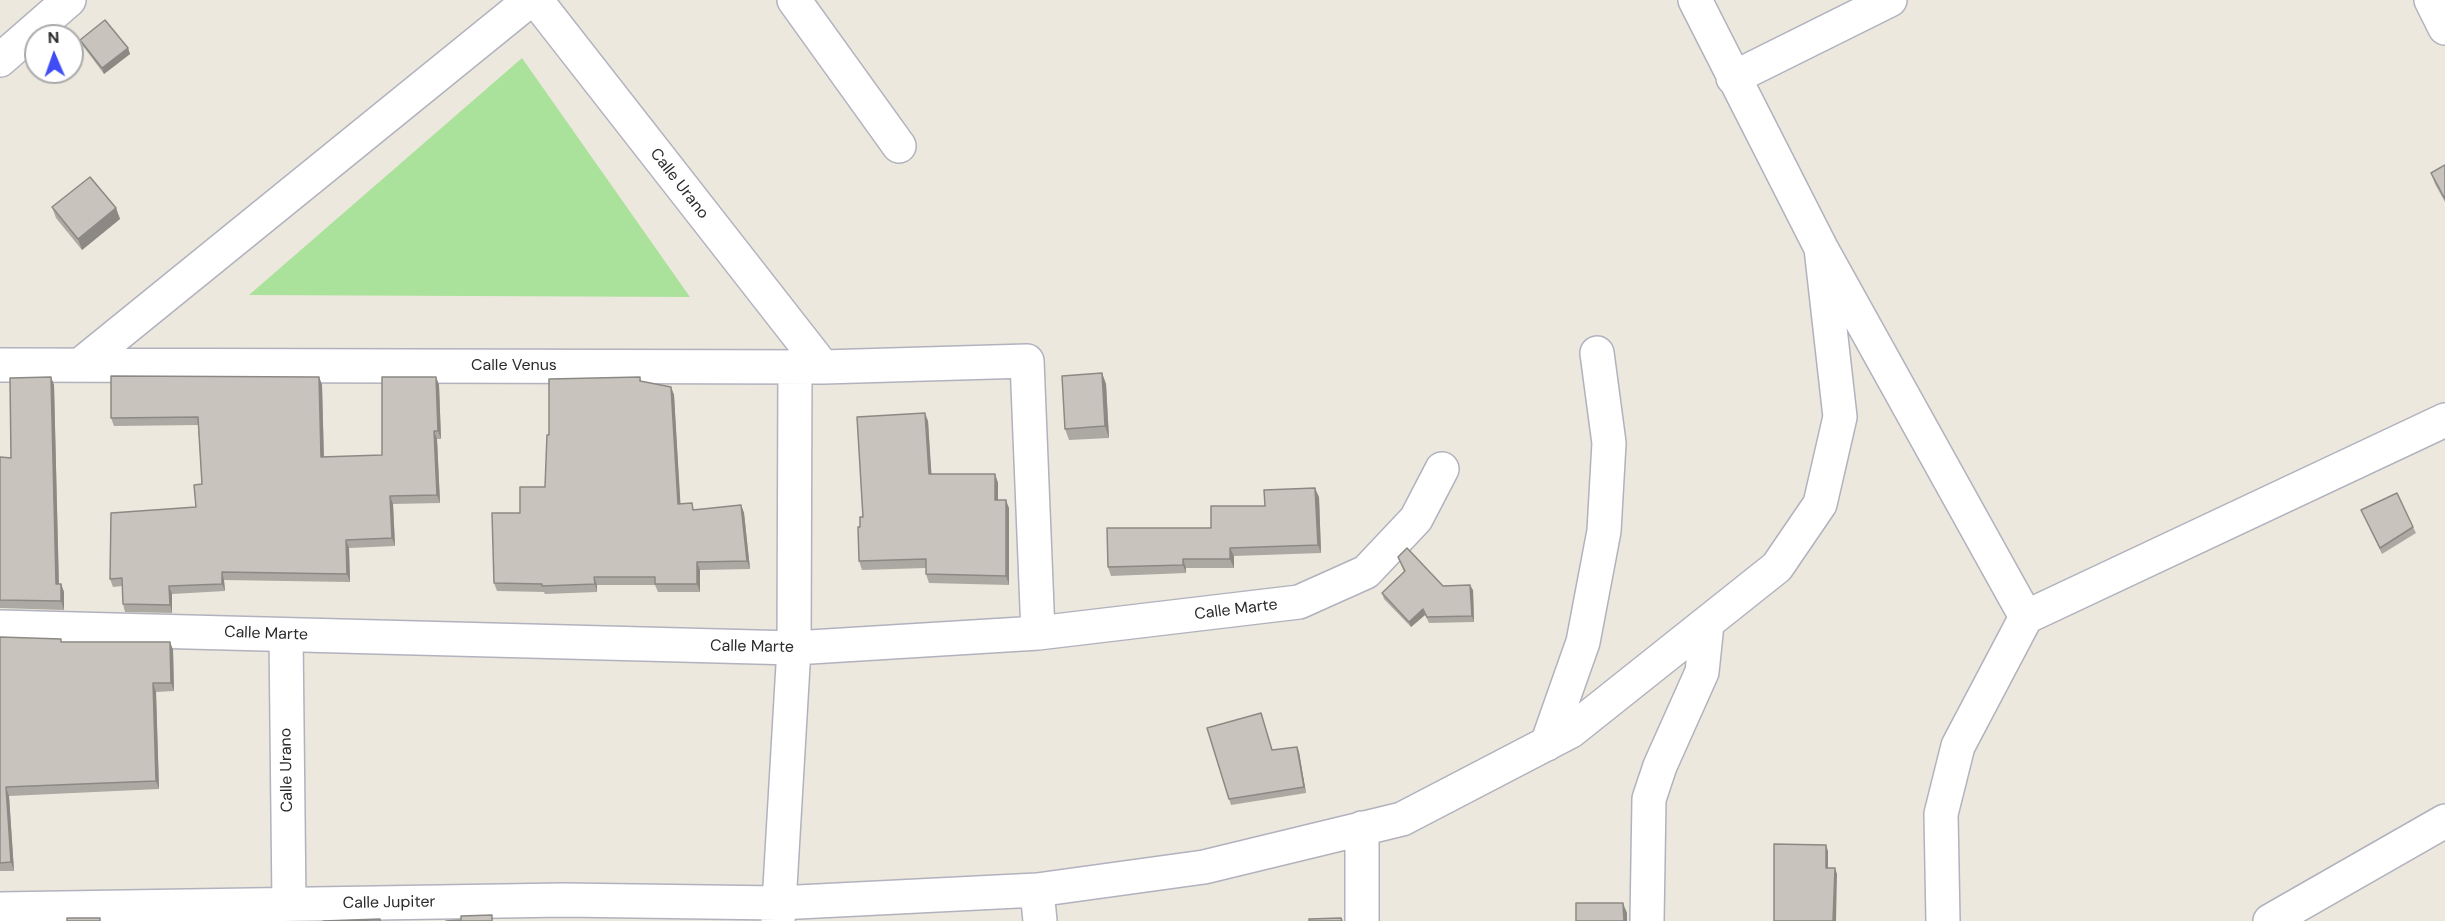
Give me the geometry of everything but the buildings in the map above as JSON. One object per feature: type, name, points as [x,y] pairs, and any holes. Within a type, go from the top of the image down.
[{"type":"street","points":[[0,60],[69,0]]},
{"type":"street","points":[[80,365],[530,0]]},
{"type":"street","name":"Calle Urano","points":[[536,0],[809,367]]},
{"type":"street","points":[[794,0],[899,146]]},
{"type":"street","points":[[1695,0],[1821,248],[2026,617]]},
{"type":"street","points":[[1733,78],[1890,0]]},
{"type":"street","points":[[2431,0],[2445,28]]},
{"type":"street","name":"Calle Jupiter","points":[[0,909],[289,904],[564,911],[778,912],[1039,905],[1402,819],[1571,731],[1777,567],[1820,504],[1840,417],[1821,248]]},
{"type":"street","points":[[1547,744],[1583,642],[1604,531],[1609,443],[1597,353]]},
{"type":"street","name":"Calle Venus","points":[[0,365],[809,367],[1027,361],[1038,633]]},
{"type":"street","points":[[778,912],[809,367]]},
{"type":"street","points":[[1944,921],[1941,814],[1958,746],[2026,617],[2445,420]]},
{"type":"street","name":"Calle Marte","points":[[0,627],[794,648],[1038,633],[1299,602],[1366,572],[1416,519],[1442,469]]},
{"type":"street","points":[[1647,921],[1649,799],[1660,766],[1702,672],[1707,624]]},
{"type":"street","name":"Calle Urano","points":[[285,635],[289,904]]},
{"type":"street","points":[[2270,921],[2445,821]]},
{"type":"street","points":[[1362,828],[1362,921]]},
{"type":"green space","points":[[522,58],[690,297],[249,295]]}]
